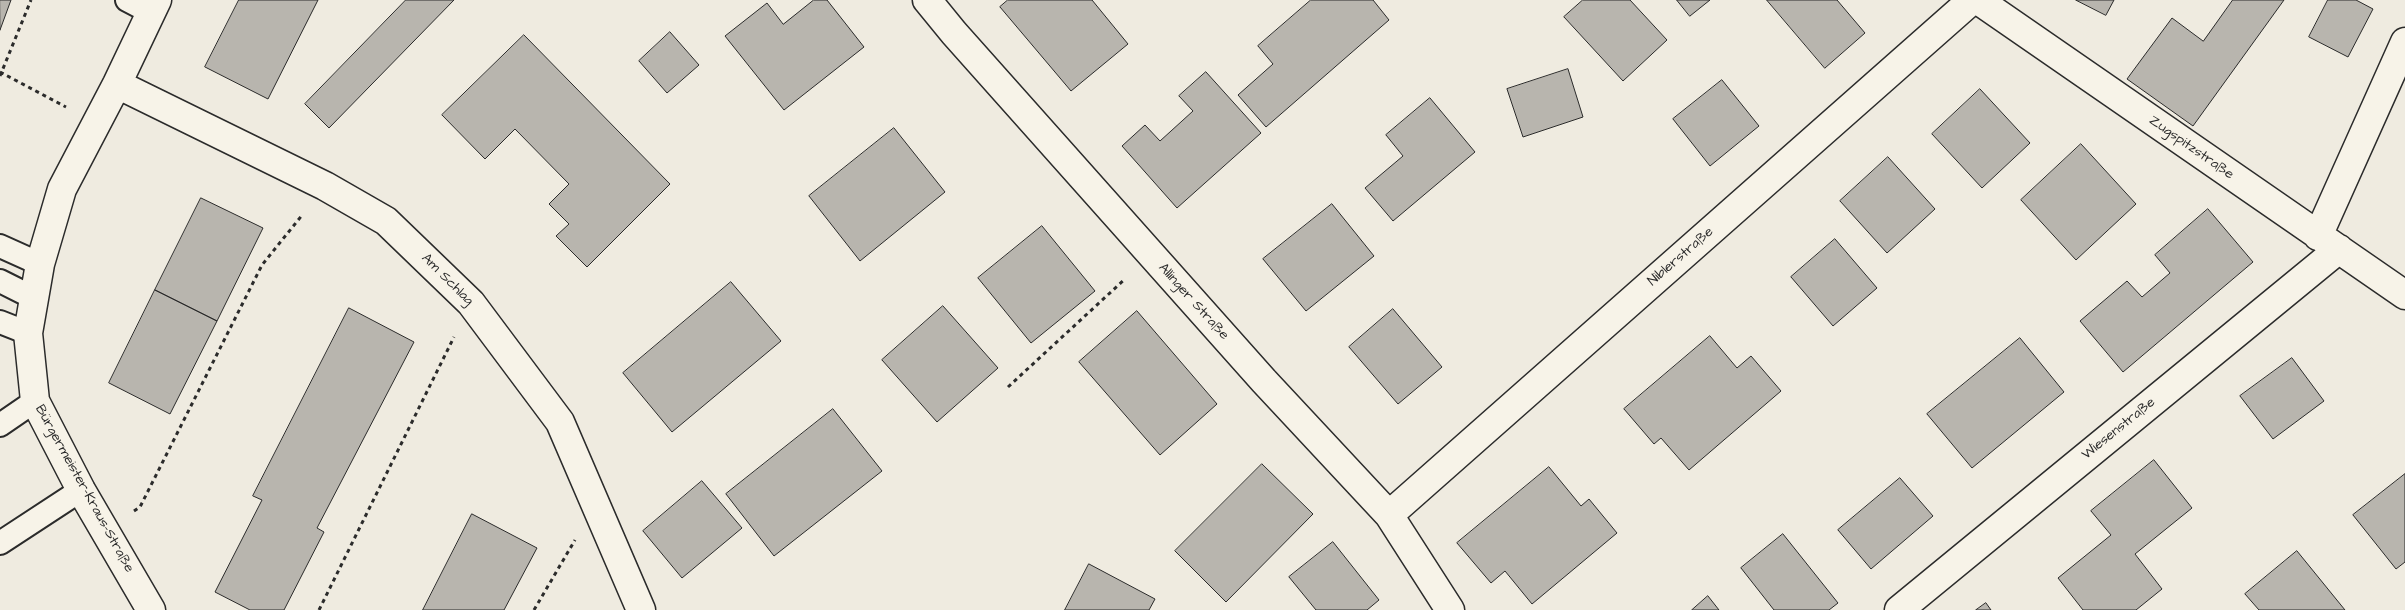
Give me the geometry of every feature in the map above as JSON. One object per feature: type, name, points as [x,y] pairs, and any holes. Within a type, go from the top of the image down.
[{"type":"street","name":"Allinger Straße","points":[[927,0],[1264,381],[1389,515],[1450,610]]},
{"type":"street","name":"Niblerstraße","points":[[1389,515],[1972,0]]},
{"type":"street","name":"Zugspitzstraße","points":[[1978,0],[2405,295]]},
{"type":"street","name":"Bürgermeister-Kraus-Straße","points":[[144,4],[117,84],[62,189],[40,264],[28,333],[36,401],[81,490],[151,610]]},
{"type":"street","name":"Wiesenstraße","points":[[1899,610],[2328,242],[2405,42]]},
{"type":"street","name":"Am Schlag","points":[[117,84],[325,186],[386,221],[471,303],[560,422],[641,610]]},
{"type":"lane","points":[[0,246],[40,264]]},
{"type":"lane","points":[[0,281],[34,298]]},
{"type":"lane","points":[[0,322],[28,333]]},
{"type":"lane","points":[[0,425],[36,401]]},
{"type":"lane","points":[[0,543],[81,490]]},
{"type":"path","points":[[31,0],[1,74],[97,122]]},
{"type":"path","points":[[104,530],[140,507],[262,266],[325,186]]},
{"type":"path","points":[[1008,387],[1151,255]]},
{"type":"path","points":[[319,610],[471,303]]},
{"type":"path","points":[[534,610],[572,542],[603,523]]},
{"type":"building","points":[[0,0],[11,0],[0,30]]},
{"type":"building","points":[[239,0],[318,0],[268,99],[205,67]]},
{"type":"building","points":[[406,0],[454,0],[329,128],[305,104]]},
{"type":"building","points":[[814,0],[827,0],[864,47],[784,110],[725,36],[767,3],[783,24]]},
{"type":"building","points":[[1008,0],[1092,0],[1128,44],[1071,91],[1000,7]]},
{"type":"building","points":[[1311,0],[1373,0],[1389,20],[1266,127],[1238,95],[1273,64],[1258,46]]},
{"type":"building","points":[[1583,0],[1630,0],[1667,40],[1623,81],[1564,17]]},
{"type":"building","points":[[1677,0],[1710,0],[1690,16]]},
{"type":"building","points":[[1767,0],[1837,0],[1865,33],[1825,68]]},
{"type":"building","points":[[2076,0],[2114,0],[2106,15]]},
{"type":"building","points":[[2233,0],[2284,0],[2193,126],[2127,79],[2172,18],[2203,41]]},
{"type":"building","points":[[2328,0],[2356,0],[2373,9],[2348,57],[2309,37]]},
{"type":"building","points":[[670,32],[699,65],[667,93],[639,61]]},
{"type":"building","points":[[524,35],[670,184],[587,267],[556,236],[569,224],[549,204],[569,184],[515,129],[485,159],[442,115]]},
{"type":"building","points":[[1568,69],[1583,117],[1523,137],[1507,89]]},
{"type":"building","points":[[1206,72],[1261,133],[1177,208],[1122,146],[1145,125],[1160,141],[1193,111],[1179,96]]},
{"type":"building","points":[[1722,80],[1759,126],[1710,166],[1673,119]]},
{"type":"building","points":[[1980,89],[2030,143],[1982,188],[1932,134]]},
{"type":"building","points":[[1430,98],[1475,152],[1393,221],[1365,188],[1403,156],[1386,135]]},
{"type":"building","points":[[894,128],[945,192],[860,261],[809,196]]},
{"type":"building","points":[[2081,144],[2136,204],[2076,260],[2021,200]]},
{"type":"building","points":[[1888,157],[1935,209],[1887,253],[1840,201]]},
{"type":"building","points":[[201,198],[263,228],[217,321],[155,290]]},
{"type":"building","points":[[1332,204],[1374,256],[1306,311],[1263,259]]},
{"type":"building","points":[[2208,209],[2253,262],[2123,372],[2080,321],[2127,281],[2142,297],[2170,273],[2155,255]]},
{"type":"building","points":[[1042,226],[1095,291],[1031,343],[978,278]]},
{"type":"building","points":[[1835,239],[1877,288],[1833,326],[1791,277]]},
{"type":"building","points":[[731,282],[781,341],[672,432],[623,373]]},
{"type":"building","points":[[155,290],[217,321],[170,414],[109,383]]},
{"type":"building","points":[[943,306],[998,368],[937,422],[882,360]]},
{"type":"building","points":[[349,308],[414,342],[317,528],[324,532],[284,610],[250,610],[215,592],[262,500],[253,496]]},
{"type":"building","points":[[1393,309],[1442,367],[1398,404],[1349,347]]},
{"type":"building","points":[[1137,311],[1217,404],[1160,455],[1079,362]]},
{"type":"building","points":[[1710,336],[1737,368],[1751,356],[1781,391],[1689,470],[1661,438],[1654,444],[1624,409]]},
{"type":"building","points":[[2020,338],[2064,392],[1972,468],[1927,414]]},
{"type":"building","points":[[2292,358],[2324,401],[2273,439],[2240,396]]},
{"type":"building","points":[[833,409],[882,471],[774,556],[726,494]]},
{"type":"building","points":[[2154,460],[2192,508],[2135,554],[2162,589],[2136,610],[2083,610],[2058,578],[2111,535],[2091,511]]},
{"type":"building","points":[[1262,464],[1313,514],[1226,602],[1175,551]]},
{"type":"building","points":[[1549,467],[1581,506],[1589,499],[1617,533],[1532,604],[1505,571],[1491,583],[1457,543]]},
{"type":"building","points":[[2405,474],[2405,562],[2396,569],[2353,515]]},
{"type":"building","points":[[1900,478],[1933,516],[1871,569],[1838,530]]},
{"type":"building","points":[[702,481],[742,528],[682,578],[643,531]]},
{"type":"building","points":[[472,514],[537,548],[504,610],[423,610]]},
{"type":"building","points":[[1783,534],[1838,603],[1829,610],[1774,610],[1741,568]]},
{"type":"building","points":[[1333,542],[1379,600],[1367,610],[1316,610],[1289,577]]},
{"type":"building","points":[[2297,551],[2345,610],[2259,610],[2245,594]]},
{"type":"building","points":[[1089,564],[1155,599],[1149,610],[1065,610]]},
{"type":"building","points":[[1708,596],[1719,610],[1692,610]]},
{"type":"building","points":[[1986,603],[1991,610],[1976,610]]}]
